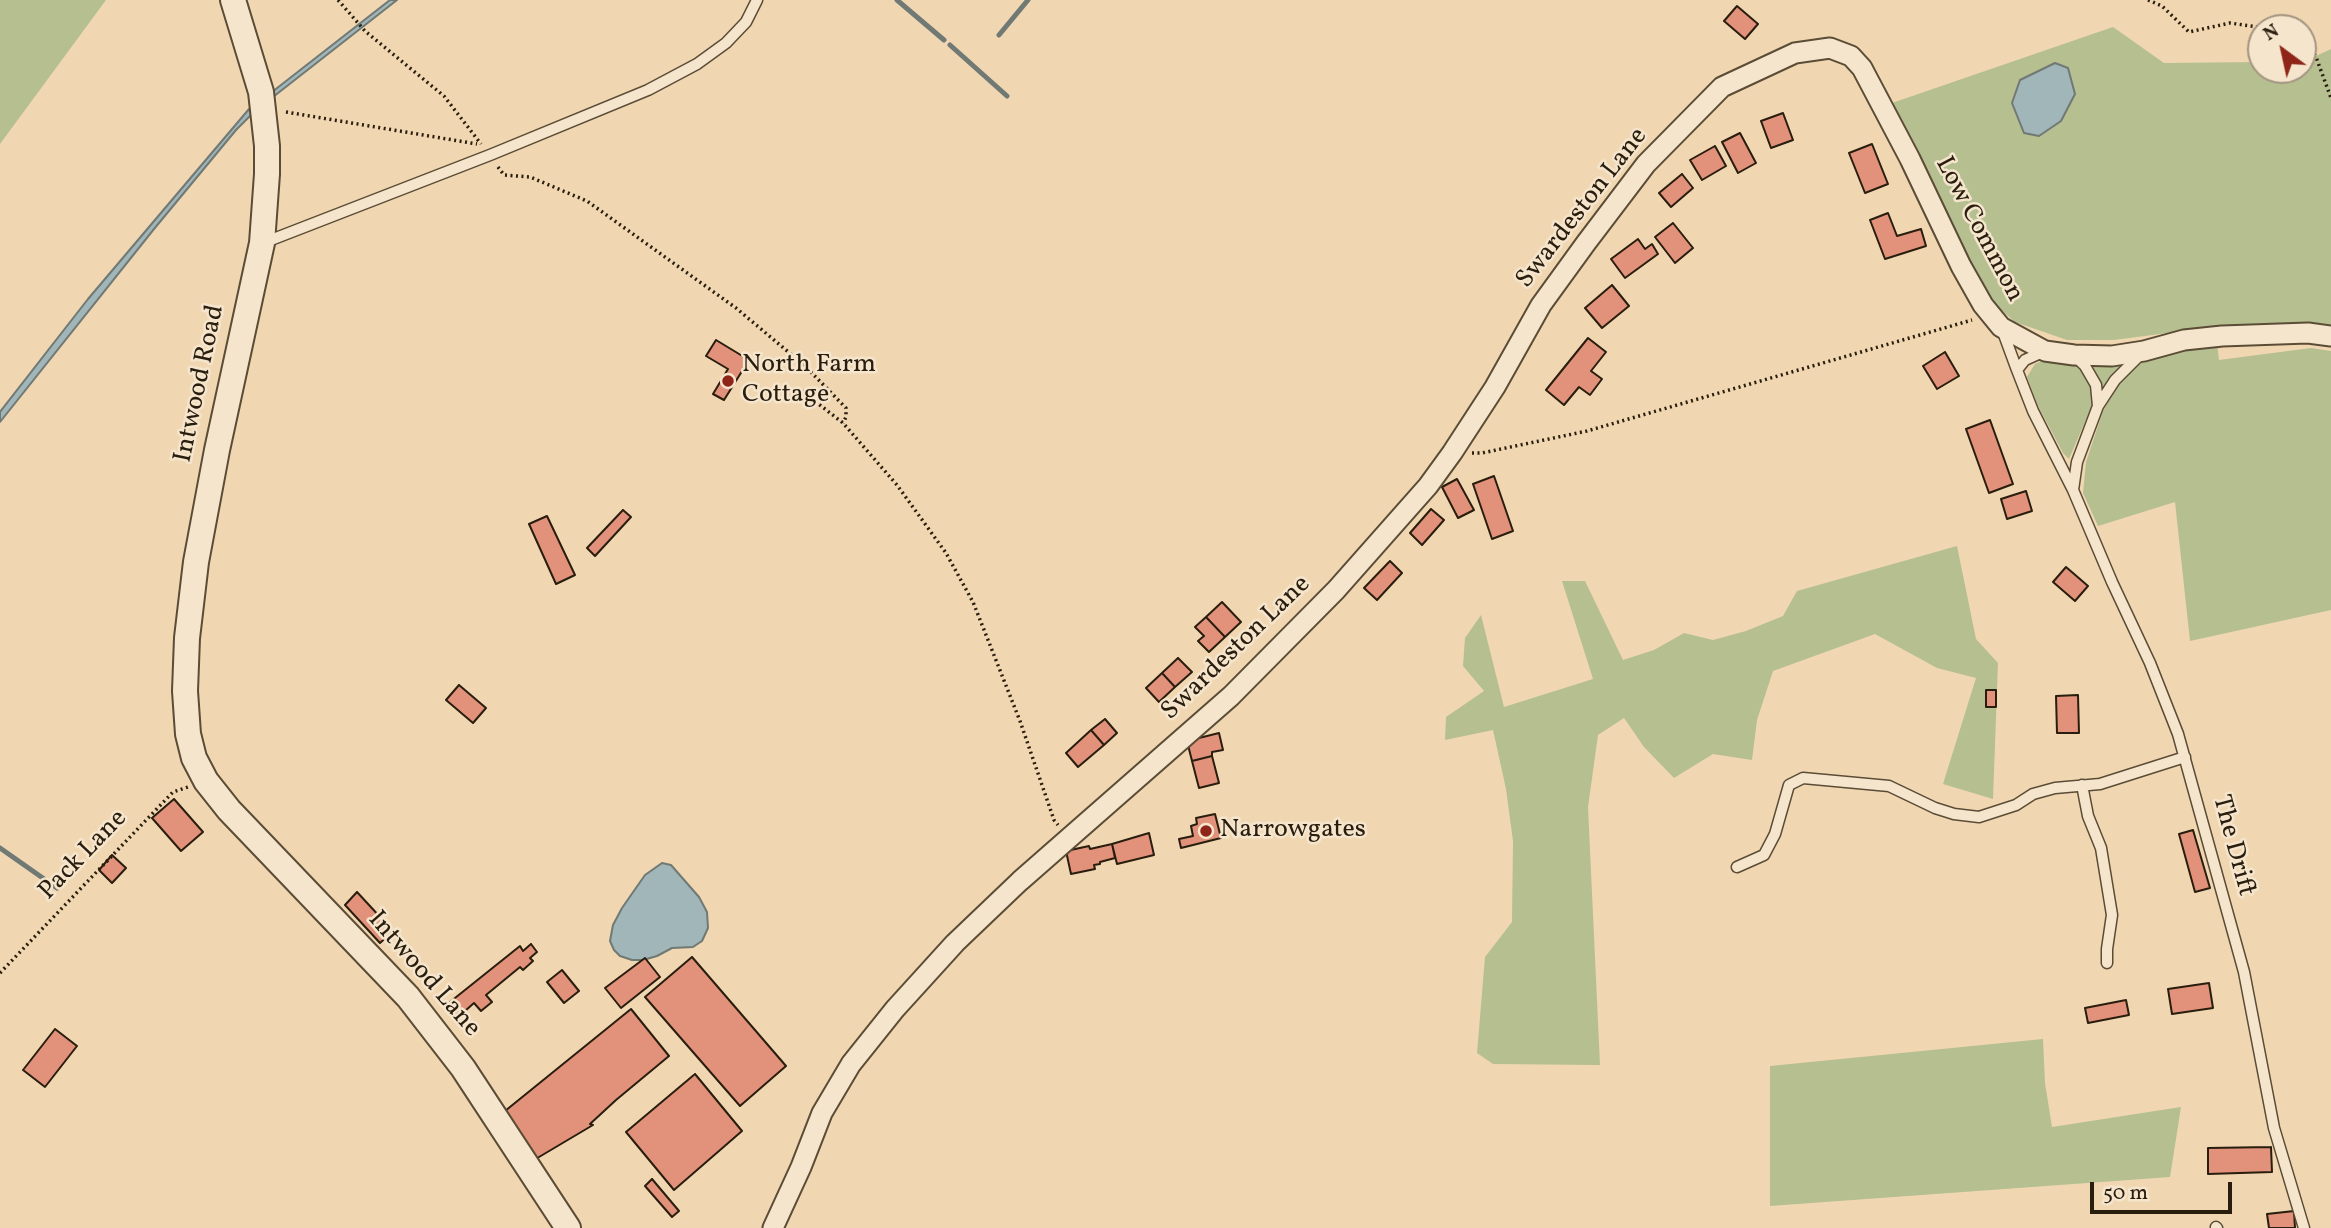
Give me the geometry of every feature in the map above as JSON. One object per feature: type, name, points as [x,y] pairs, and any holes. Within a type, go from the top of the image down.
[{"type":"street","name":"Intwood Road","points":[[206,781],[194,758],[188,734],[185,691],[187,638],[196,562],[214,462],[262,243],[267,174],[261,92],[233,0]]},
{"type":"street","name":"Low Common","points":[[1722,87],[1795,53],[1830,48],[1850,56],[1862,68],[1910,159],[1961,266],[1996,321],[2045,351],[2112,356],[2184,340],[2222,335],[2308,333],[2331,336]]},
{"type":"street","name":"Swardeston Lane","points":[[773,1228],[822,1113],[851,1064],[894,1009],[956,943],[1068,838],[1231,696],[1336,590],[1429,486],[1495,387],[1541,305],[1646,164],[1722,87]]},
{"type":"street","name":"Intwood Lane","points":[[206,781],[229,810],[408,996],[463,1068],[568,1228]]},
{"type":"lane","points":[[262,243],[490,155],[648,90],[697,64],[726,43],[746,22],[757,0]]},
{"type":"lane","name":"The Drift","points":[[1996,321],[2033,411],[2073,490],[2150,663],[2185,757],[2244,972],[2274,1128],[2304,1228]]},
{"type":"lane","points":[[2017,370],[2025,360],[2045,351]]},
{"type":"lane","points":[[2073,490],[2077,462],[2098,406],[2115,380],[2144,351]]},
{"type":"lane","points":[[2074,355],[2085,366],[2096,385],[2098,406]]},
{"type":"lane","points":[[1737,867],[1764,855],[1775,834],[1789,785],[1803,778],[1889,786],[1954,814],[1979,817],[2016,805],[2033,794],[2055,788],[2100,784],[2185,757]]},
{"type":"lane","points":[[2082,785],[2088,816],[2101,848],[2112,915],[2107,963]]},
{"type":"path","points":[[338,0],[361,26],[444,96],[490,155]]},
{"type":"path","points":[[2148,0],[2162,6],[2189,32],[2230,23],[2247,25]]},
{"type":"path","points":[[2317,60],[2331,98]]},
{"type":"path","points":[[286,112],[481,144]]},
{"type":"path","points":[[504,175],[530,177],[587,201],[736,308],[805,366],[846,408],[843,423]]},
{"type":"path","points":[[1452,453],[1482,453],[1587,431],[1996,321]]},
{"type":"path","points":[[802,391],[843,423],[897,485],[946,553],[973,602],[1020,720],[1054,820],[1068,838]]},
{"type":"path","points":[[838,419],[842,414]]},
{"type":"path","name":"Pack Lane","points":[[0,973],[173,792],[206,781]]},
{"type":"green space","points":[[0,0],[106,0],[0,144]]},
{"type":"green space","points":[[2113,27],[2164,63],[2247,62],[2247,84],[2317,84],[2317,56],[2331,49],[2331,326],[2221,326],[2114,340],[2067,340],[2015,322],[1989,299],[1892,103]]},
{"type":"green space","points":[[2217,342],[2219,360],[2311,348],[2331,351],[2331,610],[2190,641],[2175,502],[2098,526],[2083,493],[2086,462],[2103,411],[2118,383],[2145,359]]},
{"type":"green space","points":[[2049,358],[2074,362],[2082,368],[2092,385],[2093,403],[2069,459],[2063,453],[2037,404],[2027,377],[2035,364]]},
{"type":"green space","points":[[2128,359],[2102,391],[2100,380],[2089,363]]},
{"type":"green space","points":[[1957,546],[1976,639],[1998,663],[1993,799],[1943,784],[1976,678],[1937,668],[1875,634],[1773,671],[1757,720],[1752,760],[1713,754],[1674,778],[1644,747],[1624,718],[1598,735],[1588,807],[1600,1065],[1493,1064],[1477,1053],[1485,957],[1512,922],[1513,841],[1506,789],[1493,730],[1445,740],[1446,717],[1484,691],[1463,666],[1465,638],[1481,615],[1504,707],[1593,679],[1562,581],[1585,581],[1623,660],[1654,650],[1684,633],[1713,640],[1746,631],[1783,616],[1797,591]]},
{"type":"green space","points":[[2043,1039],[2045,1083],[2052,1127],[2181,1107],[2170,1177],[1770,1206],[1770,1066]]},
{"type":"shaded area","points":[[390,0],[397,0],[273,97],[272,92]]},
{"type":"shaded area","points":[[2055,63],[2068,68],[2075,94],[2061,121],[2039,136],[2024,133],[2012,103],[2020,80]]},
{"type":"shaded area","points":[[249,109],[251,115],[154,229],[0,422],[0,412],[88,299]]},
{"type":"shaded area","points":[[662,863],[671,865],[699,897],[707,912],[708,928],[702,941],[693,947],[672,948],[643,960],[620,956],[610,941],[613,925],[645,875]]},
{"type":"building","points":[[1737,6],[1758,24],[1745,39],[1724,21]]},
{"type":"building","points":[[1783,113],[1793,140],[1771,148],[1761,121]]},
{"type":"building","points":[[1740,133],[1756,163],[1738,173],[1722,142]]},
{"type":"building","points":[[1872,144],[1888,184],[1865,193],[1849,153]]},
{"type":"building","points":[[1715,146],[1726,166],[1702,180],[1690,160]]},
{"type":"building","points":[[1682,174],[1693,188],[1671,207],[1659,193]]},
{"type":"building","points":[[1888,213],[1897,236],[1921,229],[1926,246],[1885,259],[1870,220]]},
{"type":"building","points":[[1673,223],[1693,248],[1675,263],[1655,237]]},
{"type":"building","points":[[1638,239],[1645,249],[1652,244],[1658,254],[1625,278],[1611,259]]},
{"type":"building","points":[[1612,285],[1629,306],[1602,328],[1585,308]]},
{"type":"building","points":[[1588,338],[1606,352],[1591,371],[1602,379],[1590,395],[1579,387],[1564,405],[1546,390]]},
{"type":"building","name":"North Farm Cottage","points":[[716,340],[749,360],[724,400],[713,394],[728,369],[706,356]]},
{"type":"building","points":[[1945,352],[1959,376],[1937,389],[1923,366]]},
{"type":"building","points":[[1990,420],[2013,484],[1989,493],[1966,429]]},
{"type":"building","points":[[1494,476],[1513,531],[1492,539],[1473,484]]},
{"type":"building","points":[[1457,479],[1474,510],[1458,518],[1442,487]]},
{"type":"building","points":[[2026,491],[2032,511],[2007,519],[2001,499]]},
{"type":"building","points":[[1431,509],[1444,520],[1422,545],[1410,533]]},
{"type":"building","points":[[623,510],[631,517],[595,556],[587,548]]},
{"type":"building","points":[[547,516],[575,575],[556,584],[529,524]]},
{"type":"building","points":[[1390,561],[1402,573],[1377,600],[1364,588]]},
{"type":"building","points":[[2066,567],[2088,586],[2075,601],[2053,582]]},
{"type":"building","points":[[1222,602],[1241,622],[1225,637],[1206,617]]},
{"type":"building","points":[[1206,617],[1225,637],[1209,652],[1198,641],[1204,636],[1195,627]]},
{"type":"building","points":[[1178,658],[1192,672],[1175,687],[1162,673]]},
{"type":"building","points":[[1162,673],[1175,687],[1159,702],[1146,688]]},
{"type":"building","points":[[459,685],[486,708],[473,723],[446,700]]},
{"type":"building","points":[[1986,690],[1996,690],[1996,707],[1986,707]]},
{"type":"building","points":[[2078,695],[2079,733],[2057,733],[2056,696]]},
{"type":"building","points":[[1105,719],[1117,733],[1104,745],[1091,730]]},
{"type":"building","points":[[1091,730],[1104,745],[1078,767],[1066,753]]},
{"type":"building","points":[[1219,733],[1223,750],[1192,761],[1187,741]]},
{"type":"building","points":[[1212,756],[1219,783],[1199,788],[1192,761]]},
{"type":"building","points":[[174,799],[203,832],[181,851],[152,818]]},
{"type":"building","name":"Narrowgates","points":[[1215,814],[1221,838],[1181,848],[1179,839],[1193,836],[1191,826],[1197,824],[1196,818]]},
{"type":"building","points":[[2193,830],[2210,888],[2195,892],[2179,834]]},
{"type":"building","points":[[1149,833],[1154,855],[1117,864],[1112,844]]},
{"type":"building","points":[[1112,844],[1115,858],[1094,865],[1095,869],[1071,874],[1066,851]]},
{"type":"building","points":[[112,855],[126,868],[112,883],[99,870]]},
{"type":"building","points":[[357,892],[393,931],[380,943],[345,905]]},
{"type":"building","points":[[531,944],[537,952],[530,958],[533,961],[523,970],[520,967],[486,995],[492,1002],[481,1011],[474,1003],[456,1019],[445,1006],[520,946],[523,951]]},
{"type":"building","points":[[692,957],[786,1066],[740,1106],[645,997]]},
{"type":"building","points":[[645,958],[660,977],[621,1008],[605,988]]},
{"type":"building","points":[[562,970],[579,991],[564,1003],[547,982]]},
{"type":"building","points":[[2209,983],[2213,1008],[2172,1014],[2168,989]]},
{"type":"building","points":[[2126,1000],[2129,1015],[2088,1023],[2085,1008]]},
{"type":"building","points":[[631,1009],[669,1056],[590,1124],[593,1125],[534,1160],[505,1111]]},
{"type":"building","points":[[55,1029],[77,1046],[45,1087],[23,1070]]},
{"type":"building","points":[[695,1074],[742,1131],[674,1190],[626,1132]]},
{"type":"building","points":[[2271,1147],[2272,1172],[2208,1174],[2208,1148]]},
{"type":"building","points":[[652,1179],[679,1211],[672,1217],[645,1186]]},
{"type":"building","points":[[2294,1211],[2295,1228],[2269,1228],[2267,1214]]},
{"type":"waterway","points":[[897,0],[944,40]]},
{"type":"waterway","points":[[999,35],[1028,0]]},
{"type":"waterway","points":[[950,45],[1007,96]]},
{"type":"waterway","points":[[0,848],[57,888]]},
{"type":"place","name":"North Farm Cottage","points":[[728,381]]},
{"type":"place","name":"Narrowgates","points":[[1206,831]]}]
